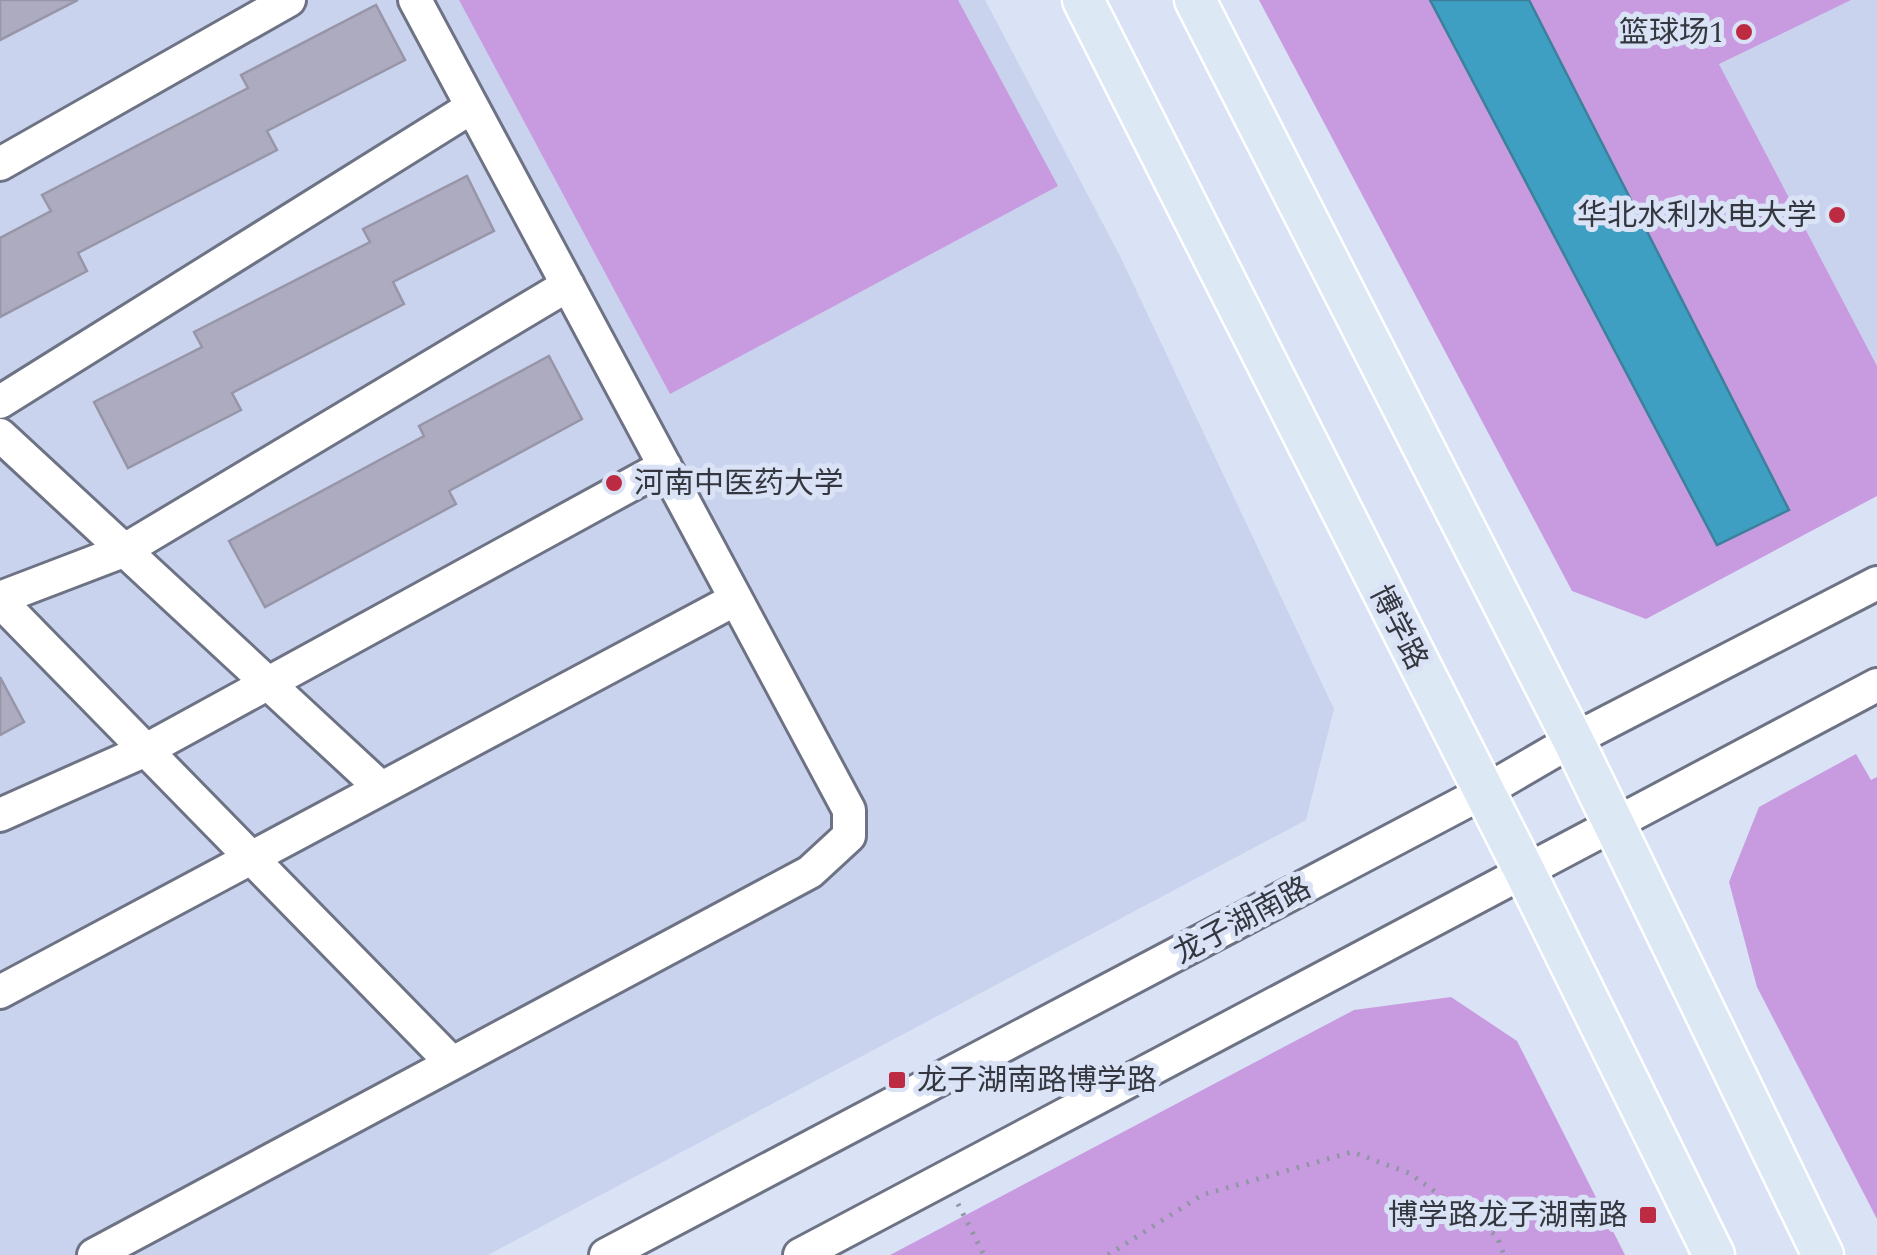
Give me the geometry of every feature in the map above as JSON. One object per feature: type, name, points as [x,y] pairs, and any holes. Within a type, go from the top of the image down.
[{"type":"main road","name":"博学路","points":[[1083,0],[1524,870],[1714,1255]]},
{"type":"main road","points":[[1195,0],[1573,740],[1824,1255]]},
{"type":"street","points":[[0,164],[290,0]]},
{"type":"street","points":[[94,1255],[810,872],[849,836],[849,810],[415,0]]},
{"type":"street","points":[[0,402],[472,107]]},
{"type":"street","points":[[452,1063],[0,599],[123,551],[568,285]]},
{"type":"street","points":[[0,435],[381,788]]},
{"type":"street","points":[[0,815],[146,750],[665,466]]},
{"type":"street","name":"龙子湖南路","points":[[606,1255],[1482,793],[1573,740],[1877,583]]},
{"type":"street","points":[[0,992],[736,598]]},
{"type":"street","points":[[800,1255],[1877,684]]},
{"type":"path","points":[[1108,1255],[1202,1195],[1352,1152],[1409,1173],[1497,1236],[1504,1255]]},
{"type":"path","points":[[944,1178],[984,1255]]},
{"type":"shaded area","name":"河南中医药大学","points":[[0,0],[985,0],[1121,258],[1334,709],[1306,820],[488,1255],[0,1255]]},
{"type":"shaded area","points":[[459,0],[958,0],[1058,186],[670,394]]},
{"type":"shaded area","points":[[1259,0],[1851,0],[1719,64],[1877,366],[1877,496],[1646,619],[1572,591]]},
{"type":"shaded area","name":"华北水利水电大学","points":[[1686,0],[1877,0],[1877,366],[1719,64]]},
{"type":"shaded area","points":[[1856,754],[1871,780],[1877,777],[1877,1219],[1757,987],[1729,882],[1759,807]]},
{"type":"shaded area","points":[[1451,997],[1517,1041],[1625,1255],[890,1255],[1354,1010]]},
{"type":"water","points":[[1430,0],[1529,0],[1789,510],[1717,545]]},
{"type":"building","points":[[0,0],[78,0],[0,40]]},
{"type":"building","points":[[376,5],[405,60],[267,131],[277,150],[78,253],[87,271],[0,317],[0,238],[51,211],[42,195],[248,88],[241,75]]},
{"type":"building","points":[[467,176],[494,231],[393,282],[404,304],[232,393],[241,410],[128,468],[94,402],[202,347],[194,332],[370,242],[363,229]]},
{"type":"building","points":[[549,356],[582,419],[449,491],[456,504],[265,607],[229,541],[424,436],[419,426]]},
{"type":"building","points":[[0,677],[24,722],[0,735]]},
{"type":"place","name":"篮球场1","points":[[1744,32]]},
{"type":"place","name":"华北水利水电大学","points":[[1837,215]]},
{"type":"place","name":"河南中医药大学","points":[[614,483]]},
{"type":"place","name":"龙子湖南路博学路","points":[[897,1080]]},
{"type":"place","name":"博学路龙子湖南路","points":[[1648,1215]]}]
